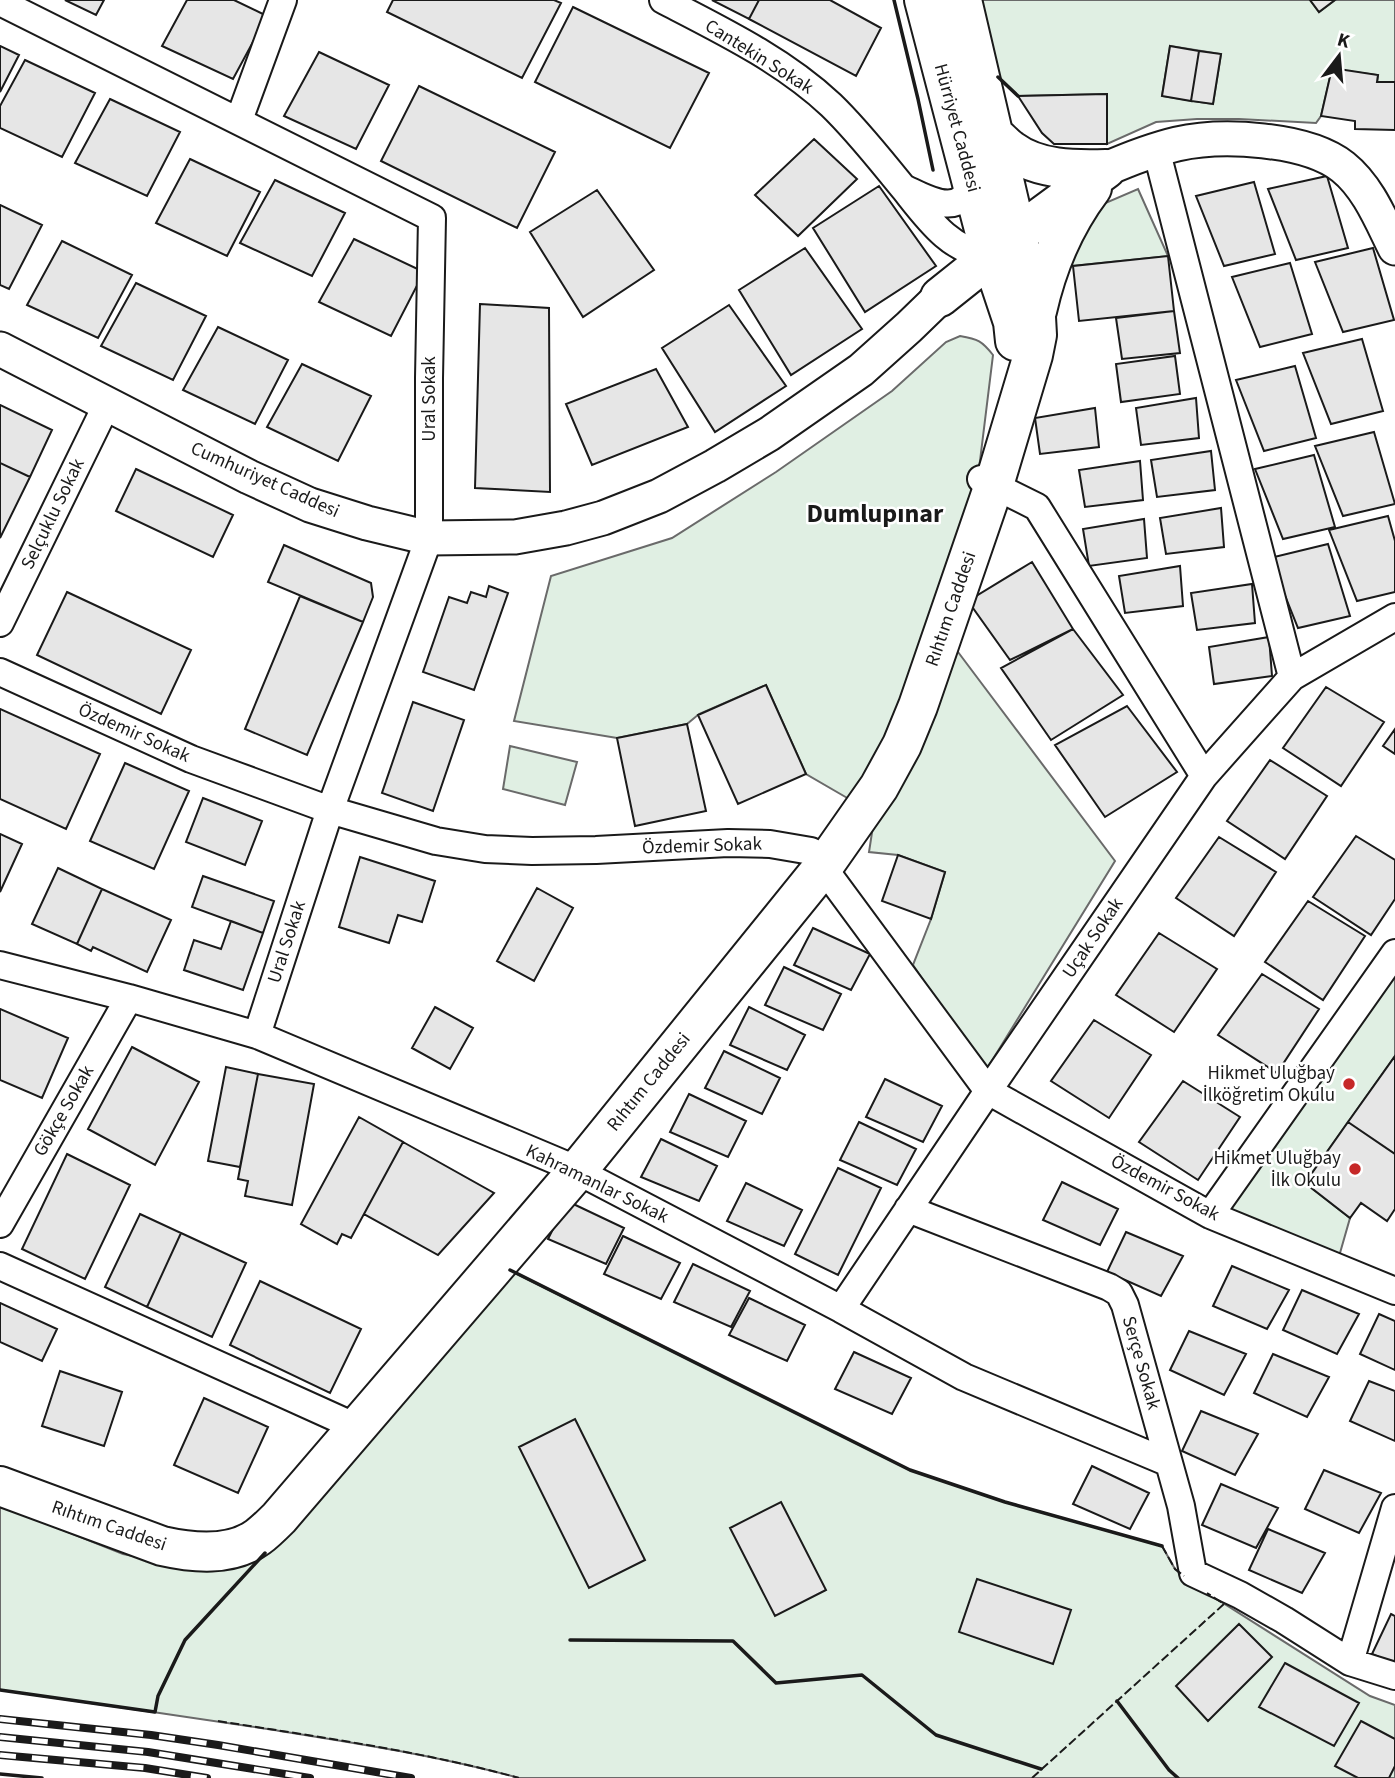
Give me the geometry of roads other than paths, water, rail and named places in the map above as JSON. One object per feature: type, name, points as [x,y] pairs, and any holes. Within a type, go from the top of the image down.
[{"type":"main road","name":"Hürriyet Caddesi","points":[[924,0],[990,246]]},
{"type":"main road","name":"Hürriyet Caddesi","points":[[962,0],[994,135],[990,246]]},
{"type":"main road","points":[[994,135],[1011,150],[1040,163],[1068,169],[1106,169]]},
{"type":"main road","points":[[940,297],[990,246],[1106,169]]},
{"type":"main road","name":"Rıhtım Caddesi","points":[[0,1486],[162,1546],[188,1552],[216,1551],[241,1546],[257,1538],[279,1518],[571,1167],[712,982],[817,859],[900,709],[986,481],[1021,331],[1057,247],[1086,196],[1106,169]]},
{"type":"main road","points":[[990,246],[1021,331]]},
{"type":"main road","points":[[940,297],[953,295],[980,300],[994,306],[1021,331]]},
{"type":"main road","name":"Rıhtım Caddesi","points":[[0,1464],[166,1524],[196,1530],[230,1530],[252,1523],[270,1508],[343,1421],[571,1167]]},
{"type":"street","points":[[239,120],[284,0]]},
{"type":"street","name":"Cantekin Sokak","points":[[663,0],[752,48],[794,75],[830,104],[858,132],[936,229],[990,246]]},
{"type":"street","name":"Ural Sokak","points":[[0,2],[432,218],[429,538],[330,810],[257,1035]]},
{"type":"street","points":[[1106,169],[1137,155],[1181,143],[1262,141],[1301,147],[1327,157],[1345,168],[1361,186],[1395,248]]},
{"type":"street","points":[[1156,149],[1292,677]]},
{"type":"street","points":[[902,187],[946,204],[957,202],[964,197],[972,182]]},
{"type":"street","name":"Cumhuriyet Caddesi","points":[[0,349],[249,477],[310,505],[367,523],[429,538],[515,537],[603,518],[659,496],[715,466],[769,434],[861,370],[940,297]]},
{"type":"street","name":"Selçuklu Sokak","points":[[0,624],[107,404]]},
{"type":"street","points":[[986,481],[1037,507],[1204,776]]},
{"type":"street","name":"Uçak Sokak","points":[[841,1309],[1204,776],[1292,677],[1395,617]]},
{"type":"street","name":"Özdemir Sokak","points":[[0,672],[191,759],[330,810],[436,841],[485,849],[532,851],[728,843],[770,844],[817,859],[988,1091],[1210,1215],[1395,1291]]},
{"type":"street","points":[[1210,1215],[1395,953]]},
{"type":"street","name":"Kahramanlar Sokak","points":[[0,965],[257,1035],[571,1167],[964,1377],[1170,1463]]},
{"type":"street","name":"Gökçe Sokak","points":[[0,1224],[129,999]]},
{"type":"street","name":"Serçe Sokak","points":[[908,1209],[1119,1293],[1125,1305],[1170,1463],[1193,1573],[1251,1601],[1350,1662]]},
{"type":"street","points":[[0,1266],[343,1421]]},
{"type":"street","points":[[1395,1508],[1350,1662],[1395,1676]]},
{"type":"railway","points":[[0,1719],[151,1735],[411,1778]]},
{"type":"railway","points":[[0,1737],[148,1752],[310,1778]]},
{"type":"railway","points":[[0,1755],[145,1768],[207,1778]]},
{"type":"place","name":"Hikmet Uluğbay İlköğretim Okulu","points":[[1349,1084]]},
{"type":"place","name":"Hikmet Uluğbay İlk Okulu","points":[[1355,1169]]},
{"type":"district","name":"Dumlupınar","points":[[875,513]]}]
